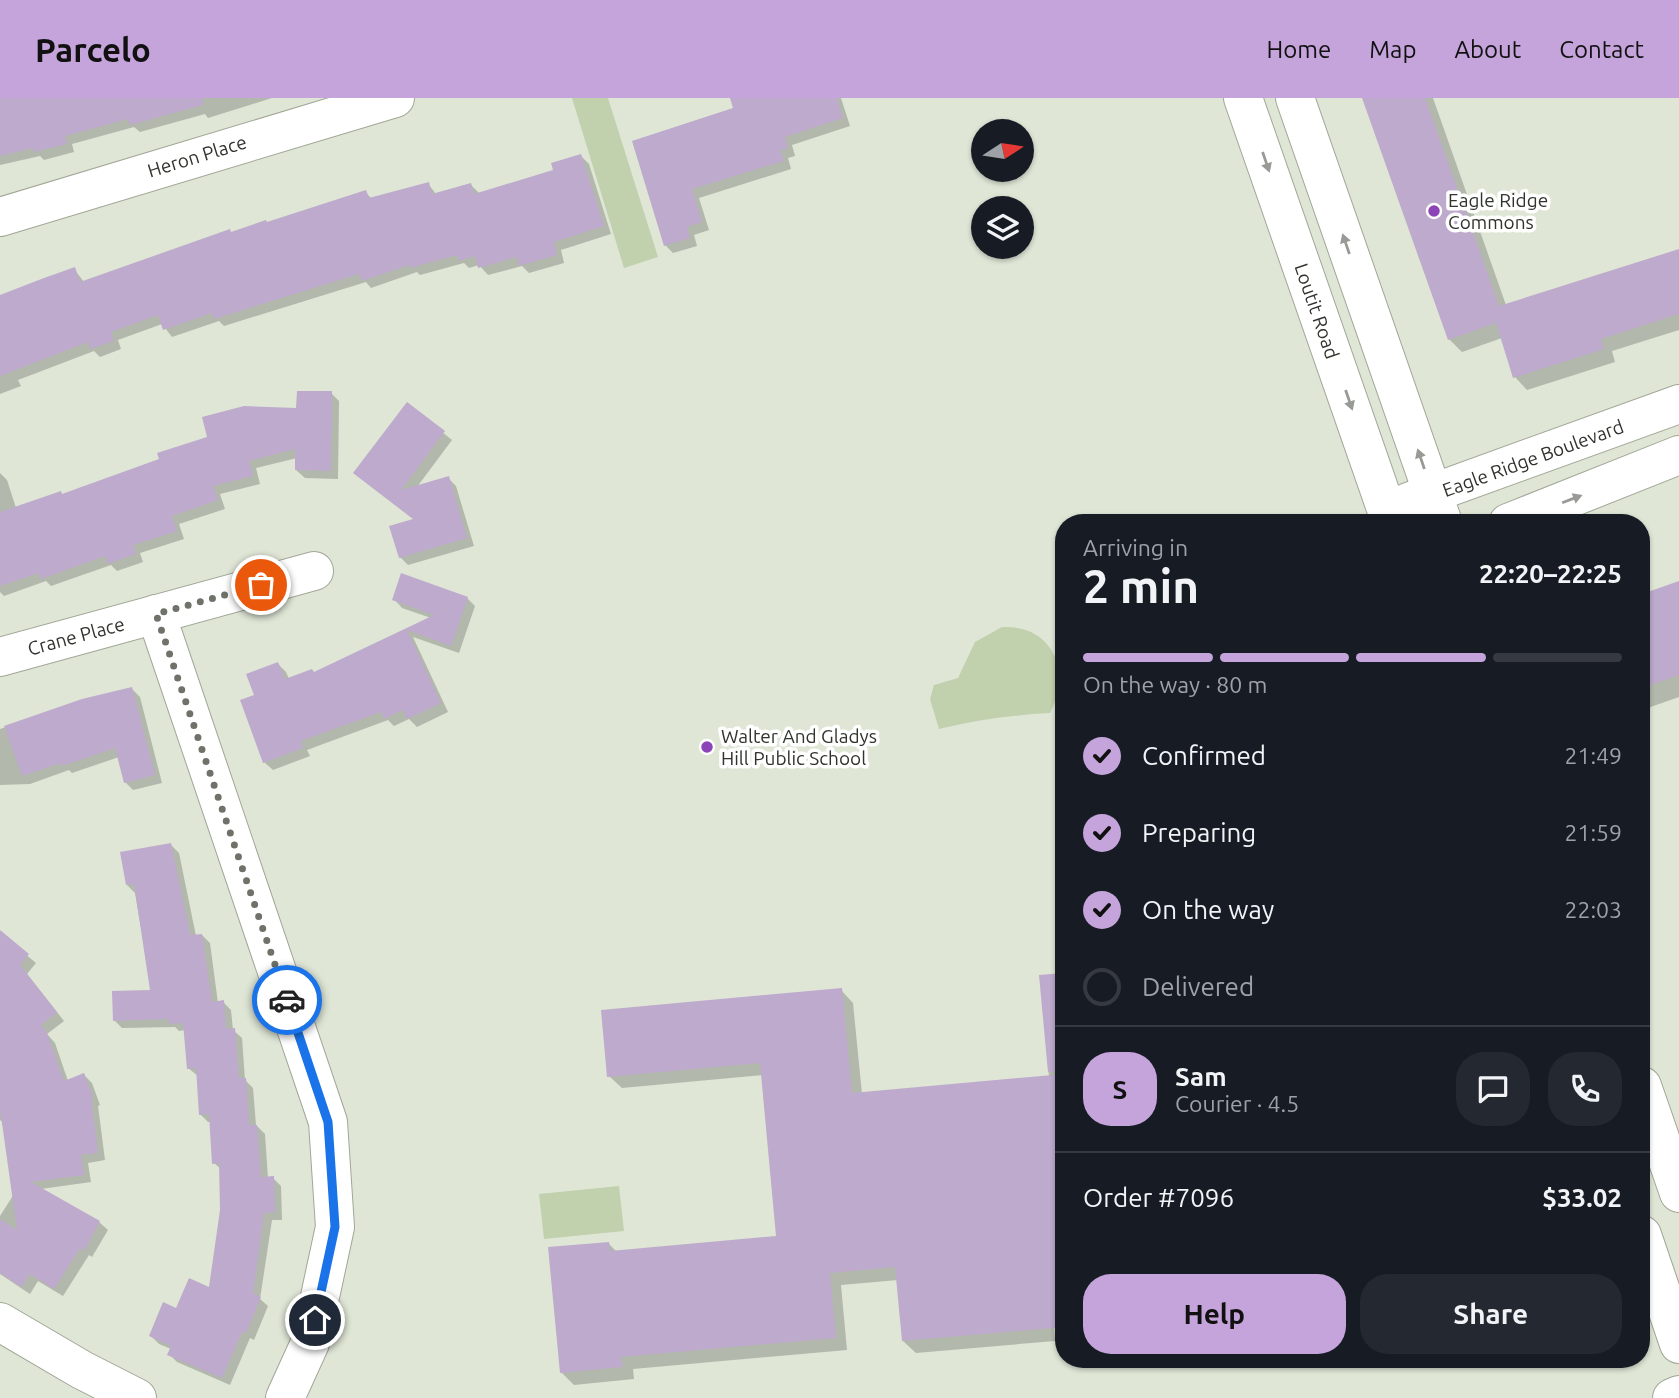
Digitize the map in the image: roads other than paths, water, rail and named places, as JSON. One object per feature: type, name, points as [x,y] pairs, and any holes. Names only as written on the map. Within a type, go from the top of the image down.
[{"type":"street","name":"Heron Place","points":[[0,217],[395,98]]},
{"type":"street","name":"Loutit Road","points":[[1243,98],[1388,514]]},
{"type":"street","points":[[1295,98],[1438,509]]},
{"type":"street","name":"Eagle Ridge Boulevard","points":[[1403,514],[1438,509],[1679,404]]},
{"type":"street","points":[[1531,514],[1679,456]]},
{"type":"street","name":"Crane Place","points":[[0,657],[314,571]]},
{"type":"street","points":[[156,614],[328,1122],[335,1227],[310,1343],[285,1398]]},
{"type":"street","points":[[1650,1109],[1679,1193]]},
{"type":"street","points":[[1650,1259],[1679,1344]]},
{"type":"street","points":[[0,1322],[82,1370],[137,1398]]},
{"type":"street","points":[[1672,1398],[1679,1395]]},
{"type":"place","name":"Eagle Ridge Commons","points":[[1434,211]]},
{"type":"place","name":"Walter And Gladys Hill Public School","points":[[707,747]]}]
